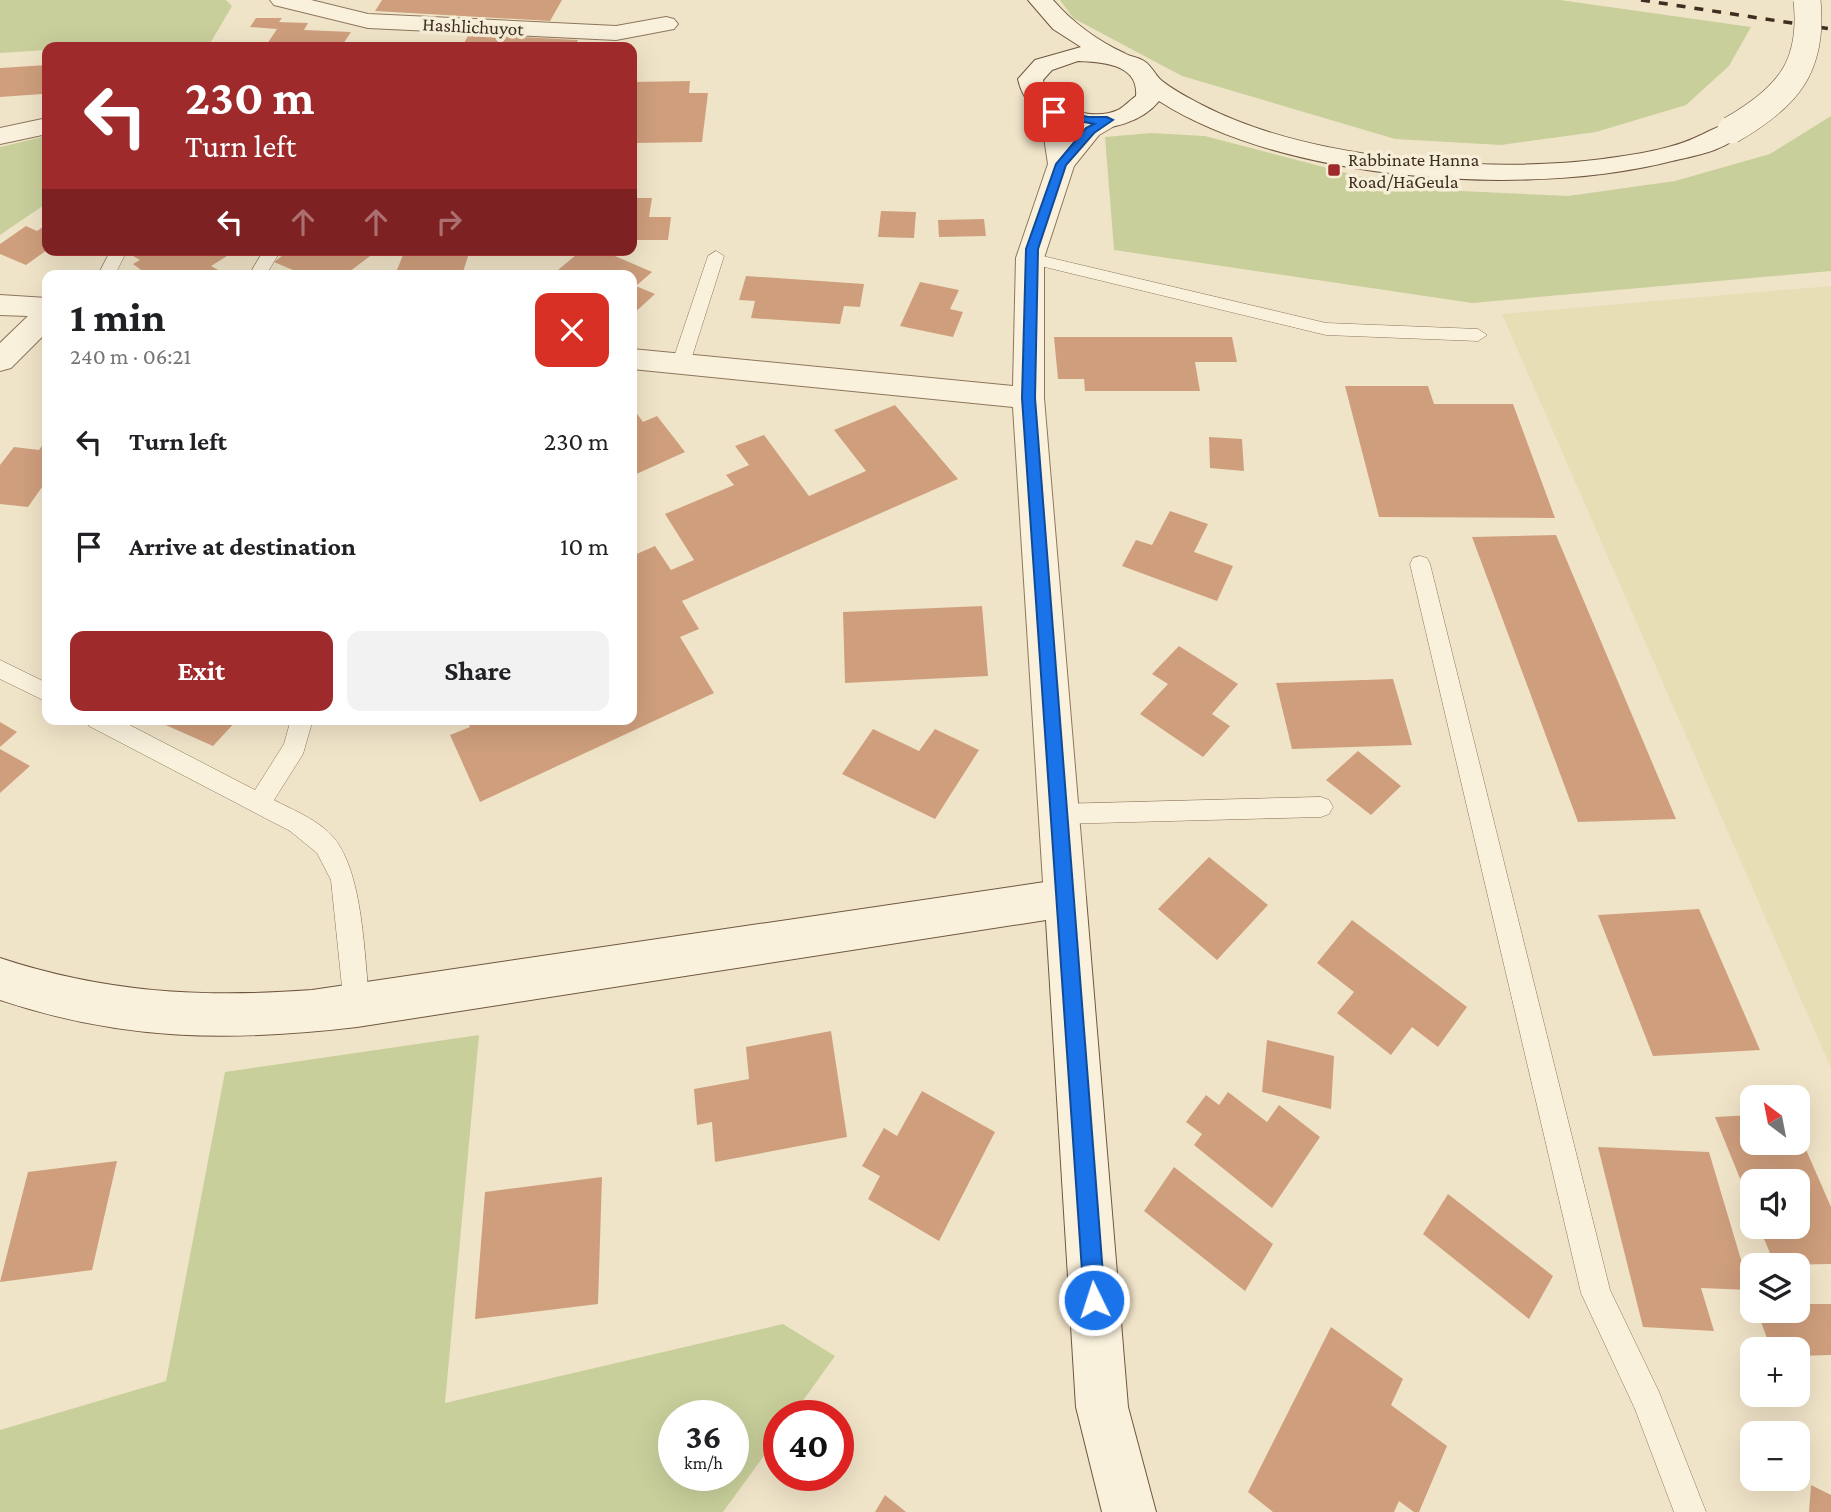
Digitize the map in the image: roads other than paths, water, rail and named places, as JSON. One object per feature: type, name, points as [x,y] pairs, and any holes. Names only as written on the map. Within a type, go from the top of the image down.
[{"type":"street","name":"Hashlichuyot","points":[[282,0],[368,20],[616,33],[666,24]]},
{"type":"street","points":[[1041,105],[1070,118],[1183,117],[1229,126],[1329,153],[1396,164],[1521,175],[1642,160],[1693,148],[1763,114],[1788,88],[1802,63],[1809,42],[1807,0]]},
{"type":"street","points":[[1044,5],[1076,36],[1131,64],[1144,73],[1150,84],[1198,113],[1229,126]]},
{"type":"street","points":[[1044,5],[1052,25],[1052,41],[1043,64],[1029,83],[1032,94],[1041,105],[1057,137],[1061,164]]},
{"type":"street","points":[[1043,64],[1076,54],[1114,57]]},
{"type":"street","points":[[1129,1512],[1102,1407],[1028,398],[1030,258],[1061,164],[1090,130],[1135,112],[1149,99],[1150,84]]},
{"type":"street","points":[[0,136],[42,127]]},
{"type":"street","points":[[0,305],[42,308]]},
{"type":"street","points":[[0,361],[42,320]]},
{"type":"street","points":[[637,359],[1028,398]]},
{"type":"street","points":[[0,979],[60,998],[163,1013],[219,1016],[276,1014],[357,1006],[1065,898]]},
{"type":"lane","points":[[681,363],[716,256]]},
{"type":"lane","points":[[1030,258],[1326,329],[1478,334]]},
{"type":"lane","points":[[1420,564],[1596,1293],[1648,1403],[1690,1512]]},
{"type":"lane","points":[[0,669],[42,690]]},
{"type":"lane","points":[[108,725],[298,824],[325,845],[343,879],[357,1006]]},
{"type":"lane","points":[[258,803],[295,747],[300,725]]},
{"type":"lane","points":[[1059,814],[1321,807]]},
{"type":"railway","points":[[1641,0],[1831,29]]},
{"type":"place","name":"Rabbinate Hanna Road/HaGeula","points":[[1334,170]]}]
